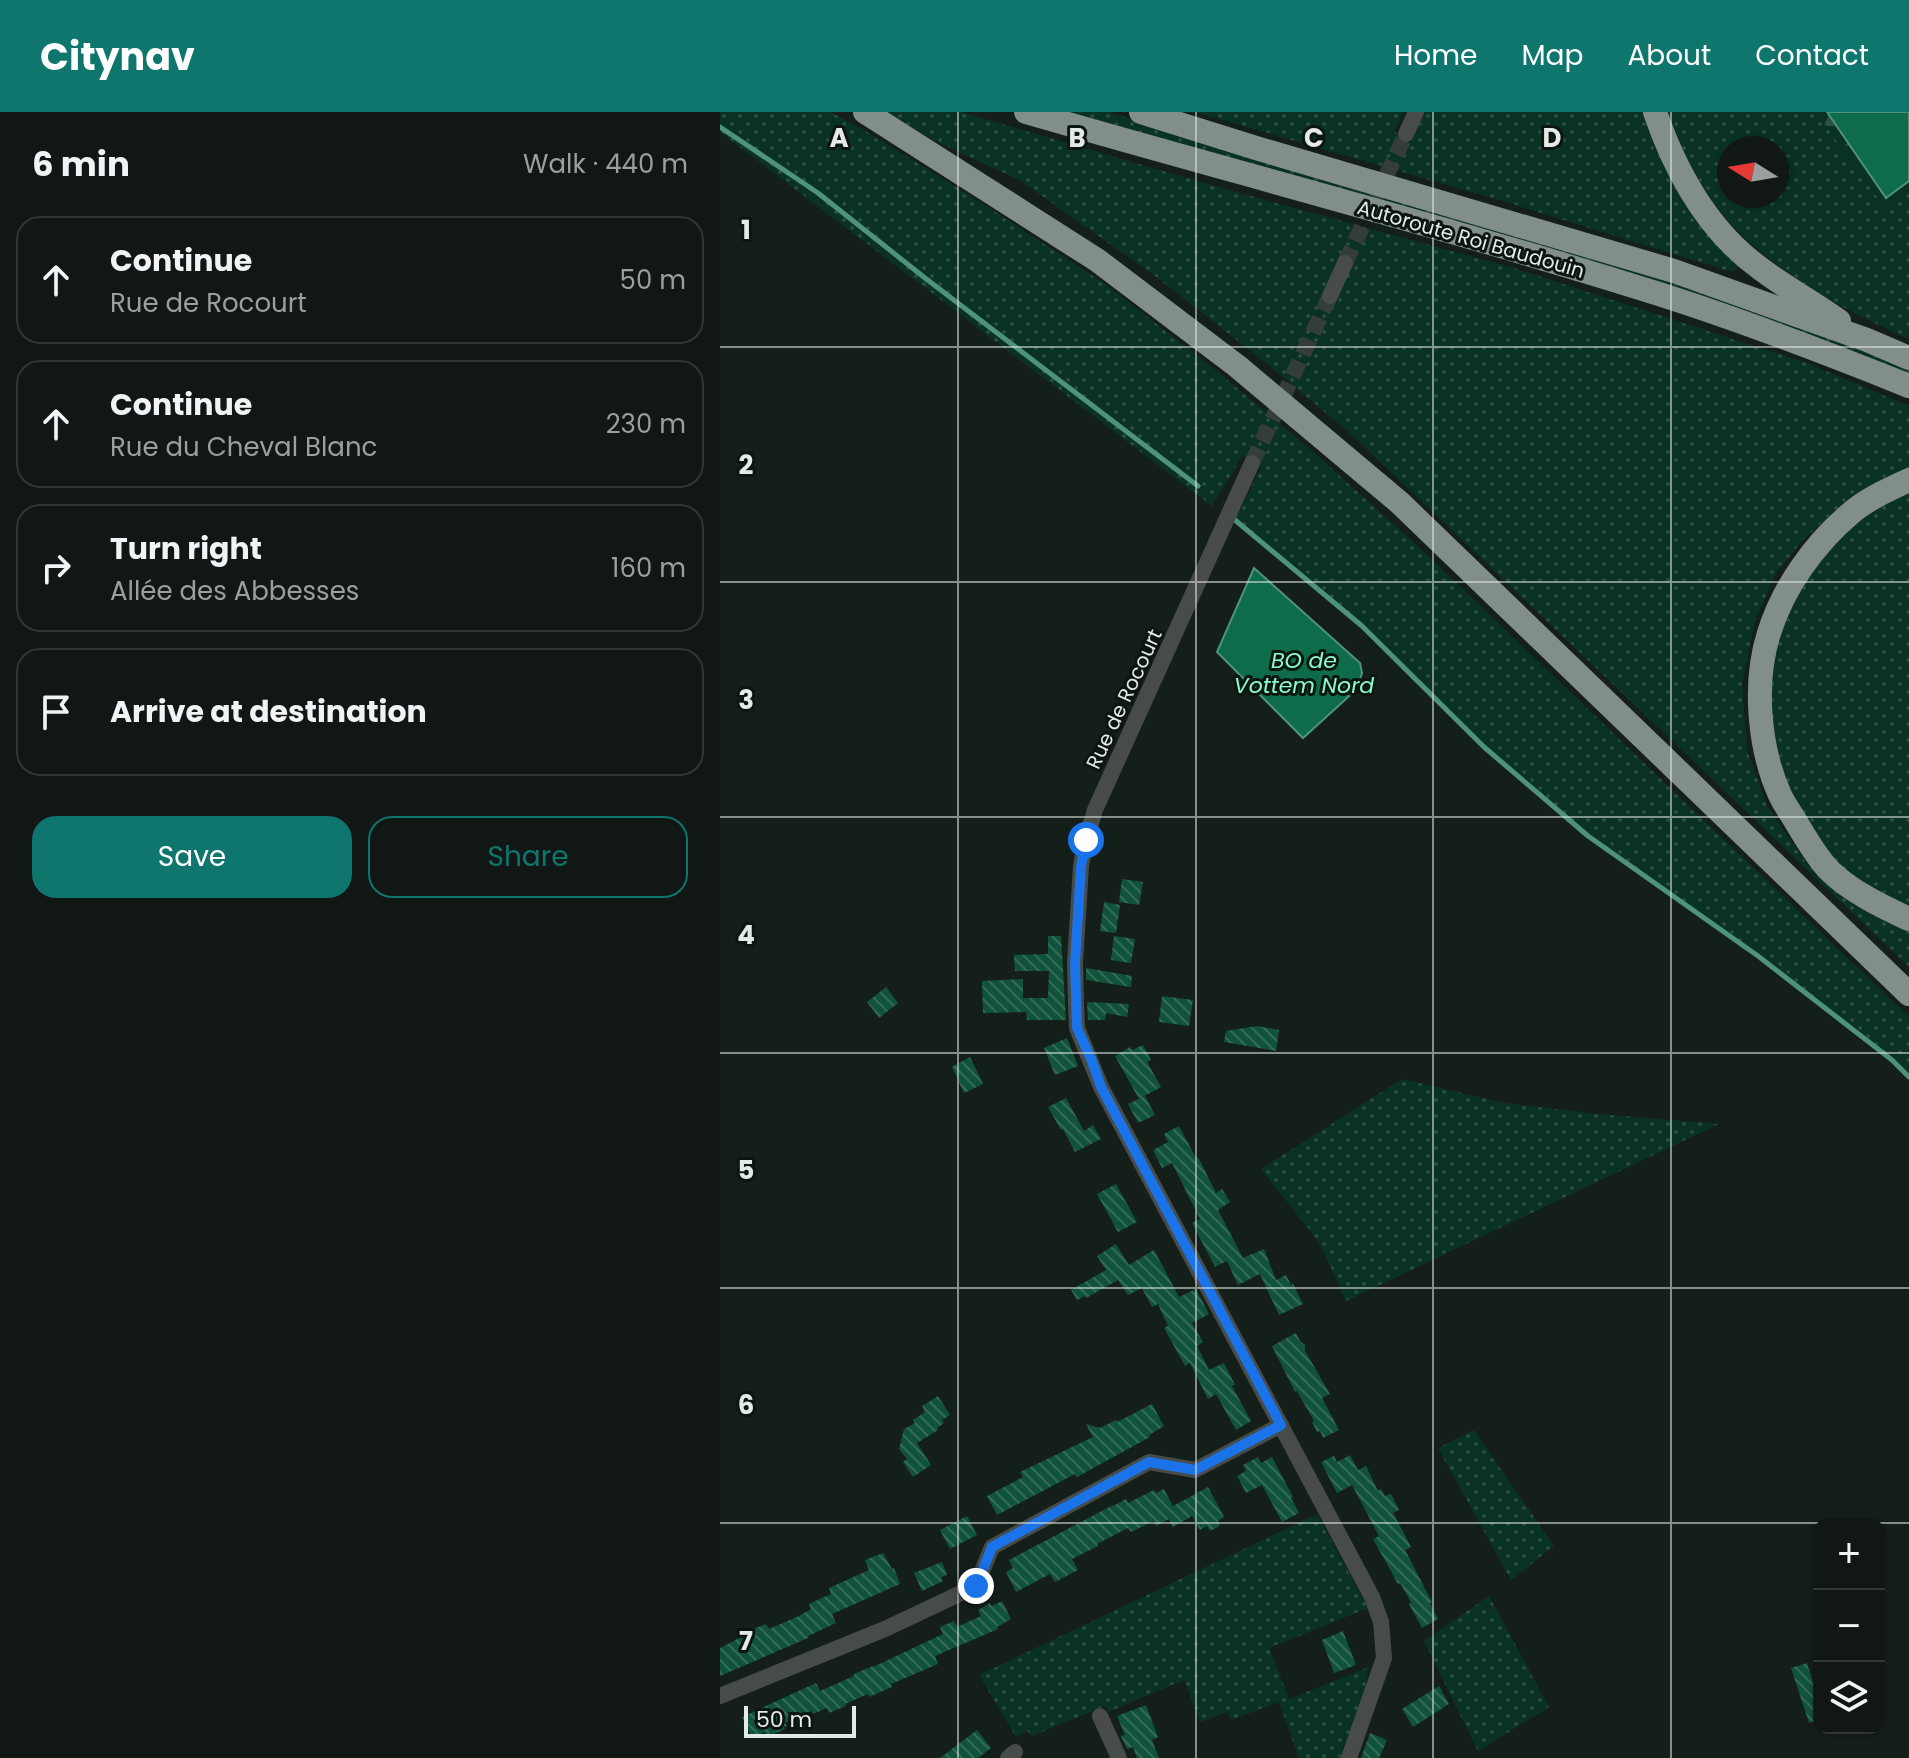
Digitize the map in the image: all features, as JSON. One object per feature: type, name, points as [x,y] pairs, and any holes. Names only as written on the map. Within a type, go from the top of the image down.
[{"type":"highway","points":[[865,112],[1097,260],[1237,366],[1354,464],[1400,503],[1909,994]]},
{"type":"highway","name":"Autoroute Roi Baudouin","points":[[1026,112],[1661,295],[1909,386]]},
{"type":"highway","points":[[1141,112],[1674,271],[1909,358]]},
{"type":"highway","points":[[1655,112],[1668,151],[1717,230],[1760,268],[1867,340]]},
{"type":"highway","points":[[1909,480],[1852,512],[1801,568],[1768,635],[1761,675],[1760,718],[1780,795],[1830,872],[1873,902],[1909,919]]},
{"type":"street","points":[[1406,134],[1416,112]]},
{"type":"street","points":[[1330,296],[1345,263]]},
{"type":"street","name":"Rue de Rocourt","points":[[1252,463],[1095,810],[1081,866],[1075,963],[1077,1028],[1101,1087],[1372,1597],[1381,1622],[1384,1658],[1349,1758]]},
{"type":"street","points":[[720,1696],[885,1629],[976,1586],[992,1547],[1149,1462],[1195,1470],[1281,1425]]},
{"type":"street","points":[[1100,1716],[1119,1758]]},
{"type":"green space","points":[[720,112],[830,112],[974,198],[1101,281],[1207,363],[1310,449],[1421,549],[1909,1017],[1909,1077],[1892,1060],[1758,956],[1588,836],[1484,747],[1362,626],[1235,520],[1261,468],[1243,455],[1212,506],[720,132]]},
{"type":"green space","points":[[886,112],[961,112],[1517,269],[1807,363],[1909,406],[1909,468],[1851,496],[1803,540],[1776,573],[1755,620],[1742,684],[1747,750],[1767,806],[1806,863],[1842,896],[1876,917],[1909,929],[1909,967],[1351,434],[1159,279],[1021,181],[937,142]]},
{"type":"green space","points":[[1058,112],[1108,112],[1671,279],[1909,368],[1909,378]]},
{"type":"green space","points":[[1195,112],[1403,112],[1394,132],[1413,138],[1425,112],[1650,112],[1737,260],[1738,268],[1732,272],[1499,200]]},
{"type":"green space","points":[[1668,112],[1816,112],[1884,206],[1909,189],[1909,339],[1830,300],[1794,278],[1761,252],[1719,208],[1789,208],[1789,136],[1717,136],[1717,206],[1684,154]]},
{"type":"green space","points":[[1816,112],[1909,112],[1909,189],[1884,206]]},
{"type":"green space","points":[[1909,490],[1909,907],[1852,877],[1828,854],[1788,800],[1764,710],[1785,607],[1843,530]]},
{"type":"green space","points":[[1402,1079],[1504,1103],[1719,1124],[1346,1301],[1319,1242],[1261,1169]]},
{"type":"green space","points":[[1474,1430],[1554,1546],[1511,1580],[1438,1448]]},
{"type":"green space","points":[[1317,1514],[1368,1608],[1269,1648],[1289,1699],[1369,1667],[1364,1695],[1340,1758],[1299,1758],[1279,1702],[1231,1720],[1227,1712],[1200,1722],[1184,1680],[1108,1712],[1105,1706],[1032,1736],[1027,1731],[1016,1737],[979,1675]]},
{"type":"green space","points":[[1489,1596],[1549,1707],[1478,1751],[1424,1641]]},
{"type":"water","points":[[1827,112],[1909,112],[1909,181],[1886,198]]},
{"type":"water","name":"BO de Vottem Nord","points":[[1254,568],[1360,663],[1362,673],[1357,689],[1303,738],[1217,652]]},
{"type":"building","points":[[1122,879],[1143,882],[1139,905],[1119,902]]},
{"type":"building","points":[[1104,902],[1120,905],[1116,933],[1100,931]]},
{"type":"building","points":[[1048,936],[1061,936],[1066,1020],[1027,1020],[1026,1012],[983,1013],[982,981],[1023,979],[1023,998],[1048,998],[1049,971],[1015,971],[1014,955],[1048,954]]},
{"type":"building","points":[[1114,936],[1135,939],[1131,963],[1111,960]]},
{"type":"building","points":[[1086,968],[1132,976],[1131,987],[1086,980]]},
{"type":"building","points":[[886,987],[898,1003],[879,1018],[867,1002]]},
{"type":"building","points":[[1162,996],[1193,1000],[1189,1026],[1159,1022]]},
{"type":"building","points":[[1087,1002],[1129,1004],[1127,1017],[1106,1013],[1105,1020],[1088,1020]]},
{"type":"building","points":[[1257,1026],[1279,1030],[1276,1051],[1224,1042],[1226,1031]]},
{"type":"building","points":[[1067,1038],[1078,1066],[1055,1075],[1044,1048]]},
{"type":"building","points":[[1143,1045],[1151,1060],[1147,1062],[1161,1087],[1139,1099],[1115,1056],[1130,1047],[1132,1050]]},
{"type":"building","points":[[970,1057],[983,1084],[964,1093],[952,1067]]},
{"type":"building","points":[[1145,1096],[1155,1115],[1138,1123],[1128,1104]]},
{"type":"building","points":[[1066,1098],[1084,1131],[1093,1125],[1101,1139],[1075,1152],[1048,1107]]},
{"type":"building","points":[[1179,1126],[1216,1193],[1222,1189],[1230,1202],[1218,1210],[1243,1258],[1264,1249],[1276,1280],[1286,1275],[1303,1304],[1279,1315],[1260,1274],[1238,1285],[1227,1261],[1215,1267],[1192,1223],[1200,1219],[1172,1163],[1162,1168],[1153,1150],[1168,1142],[1164,1134]]},
{"type":"building","points":[[1116,1184],[1137,1222],[1118,1232],[1097,1194]]},
{"type":"building","points":[[1116,1244],[1129,1265],[1154,1250],[1179,1297],[1196,1289],[1209,1314],[1192,1323],[1203,1342],[1197,1346],[1209,1370],[1224,1363],[1235,1385],[1232,1386],[1251,1421],[1236,1430],[1216,1394],[1208,1399],[1190,1363],[1185,1366],[1164,1328],[1168,1326],[1158,1304],[1152,1307],[1142,1288],[1128,1295],[1118,1280],[1077,1300],[1071,1290],[1106,1270],[1097,1256]]},
{"type":"building","points":[[1296,1333],[1330,1394],[1322,1398],[1339,1430],[1323,1438],[1272,1346]]},
{"type":"building","points":[[938,1396],[950,1415],[942,1420],[944,1423],[938,1430],[917,1443],[931,1465],[913,1477],[903,1462],[907,1459],[899,1449],[904,1429],[925,1412],[922,1406]]},
{"type":"building","points":[[1152,1404],[1164,1426],[1150,1437],[1077,1477],[1075,1474],[997,1515],[987,1496],[1023,1477],[1020,1472],[1093,1437],[1086,1424],[1100,1428]]},
{"type":"building","points":[[1350,1455],[1358,1470],[1366,1466],[1378,1491],[1381,1489],[1385,1496],[1391,1494],[1399,1510],[1393,1513],[1411,1547],[1405,1550],[1438,1619],[1422,1628],[1409,1604],[1411,1602],[1373,1539],[1379,1536],[1352,1485],[1337,1493],[1321,1462],[1334,1456],[1337,1462]]},
{"type":"building","points":[[1258,1457],[1261,1463],[1272,1457],[1299,1513],[1282,1522],[1262,1485],[1246,1493],[1237,1476],[1246,1471],[1243,1465]]},
{"type":"building","points":[[1208,1487],[1224,1517],[1218,1521],[1220,1526],[1210,1531],[1207,1526],[1200,1530],[1192,1516],[1173,1527],[1169,1519],[1156,1526],[1153,1521],[1131,1532],[1128,1528],[1072,1559],[1078,1570],[1055,1582],[1050,1574],[1016,1592],[1006,1572],[1013,1568],[1009,1560],[1126,1499],[1128,1503],[1154,1490],[1156,1493],[1164,1489],[1173,1506]]},
{"type":"building","points":[[967,1516],[977,1535],[950,1549],[940,1530]]},
{"type":"building","points":[[883,1553],[894,1568],[900,1584],[832,1614],[836,1623],[808,1638],[720,1676],[720,1648],[746,1632],[766,1624],[769,1629],[799,1616],[811,1609],[809,1604],[831,1594],[829,1588],[869,1570],[865,1560]]},
{"type":"building","points":[[942,1562],[947,1575],[941,1577],[943,1581],[922,1591],[914,1573]]},
{"type":"building","points":[[1002,1601],[1011,1619],[998,1629],[935,1656],[938,1664],[829,1713],[827,1708],[813,1714],[811,1711],[785,1723],[785,1729],[772,1735],[765,1732],[752,1738],[742,1717],[816,1683],[820,1691],[854,1676],[943,1634],[940,1627],[954,1621],[957,1627],[981,1616],[978,1610],[990,1603],[992,1606]]},
{"type":"building","points":[[1343,1631],[1356,1665],[1334,1673],[1322,1640]]},
{"type":"building","points":[[1807,1663],[1813,1682],[1813,1722],[1809,1723],[1791,1668]]},
{"type":"building","points":[[1439,1686],[1449,1704],[1413,1727],[1402,1709]]},
{"type":"building","points":[[1146,1705],[1158,1737],[1152,1740],[1159,1758],[1137,1758],[1133,1747],[1127,1749],[1121,1736],[1125,1735],[1117,1716]]},
{"type":"building","points":[[977,1730],[991,1748],[978,1758],[940,1758]]},
{"type":"building","points":[[1370,1733],[1387,1740],[1379,1758],[1361,1758]]},
{"type":"waterway","points":[[720,127],[818,193],[1198,486]]},
{"type":"waterway","points":[[1235,520],[1362,626],[1484,747],[1588,836],[1758,956],[1892,1060],[1909,1077]]},
{"type":"tunnel","points":[[1345,263],[1406,134]]},
{"type":"tunnel","points":[[1252,463],[1330,296]]},
{"type":"route","points":[[976,1586],[992,1547],[1149,1462],[1195,1470],[1281,1425],[1101,1087],[1077,1028],[1075,963],[1081,866],[1086,840]]}]
